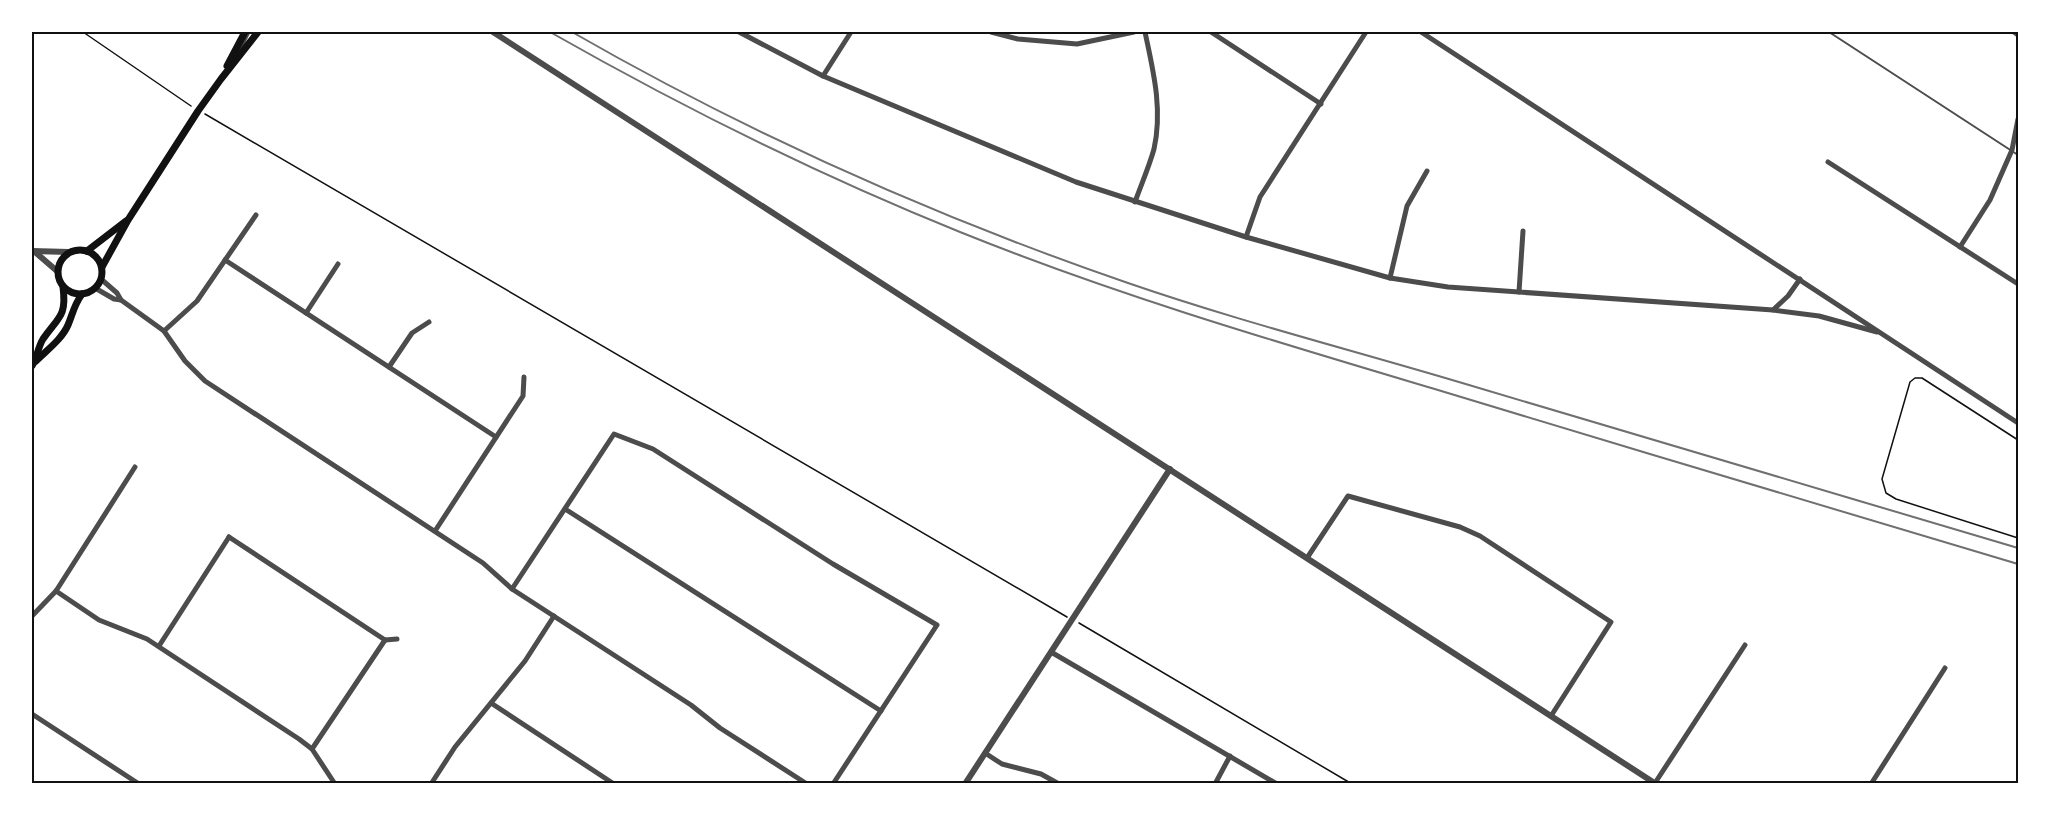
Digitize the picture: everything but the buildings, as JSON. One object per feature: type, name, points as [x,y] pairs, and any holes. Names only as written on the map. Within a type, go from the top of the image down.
[{"type":"main road","points":[[221,79],[246,32]]},
{"type":"main road","points":[[33,364],[68,326],[74,305],[82,294],[95,288],[101,279],[102,267],[128,220],[221,79],[258,32]]},
{"type":"main road","points":[[87,250],[128,220]]},
{"type":"main road","points":[[82,294],[69,292],[63,287],[57,271],[59,262],[69,252],[81,249],[87,250],[99,260],[102,267]]},
{"type":"main road","points":[[33,364],[42,341],[58,321],[65,305],[63,287]]},
{"type":"street","points":[[494,32],[1655,783],[1745,645]]},
{"type":"street","points":[[739,32],[823,76],[1076,182],[1246,237],[1390,278],[1448,287],[1773,310],[1819,316],[1882,334]]},
{"type":"street","points":[[823,76],[851,32]]},
{"type":"street","points":[[991,32],[1018,39],[1077,44],[1134,32]]},
{"type":"street","points":[[1135,202],[1154,148],[1158,112],[1156,86],[1145,32]]},
{"type":"street","points":[[1211,32],[1321,104]]},
{"type":"street","points":[[1246,237],[1260,197],[1366,32]]},
{"type":"street","points":[[1420,32],[2019,423]]},
{"type":"street","points":[[2014,32],[2019,35]]},
{"type":"street","points":[[1960,247],[1990,200],[2012,150],[2019,119]]},
{"type":"street","points":[[1828,162],[2019,285]]},
{"type":"street","points":[[1390,278],[1407,206],[1427,171]]},
{"type":"street","points":[[164,331],[197,301],[256,215]]},
{"type":"street","points":[[1519,292],[1523,231]]},
{"type":"street","points":[[33,252],[43,250],[57,253],[69,252]]},
{"type":"street","points":[[33,252],[57,271]]},
{"type":"street","points":[[225,261],[496,437]]},
{"type":"street","points":[[306,313],[339,264]]},
{"type":"street","points":[[101,279],[117,293],[121,300],[164,331],[185,361],[205,381],[483,562],[512,589],[691,705],[720,728],[807,783]]},
{"type":"street","points":[[1773,310],[1788,296],[1800,279]]},
{"type":"street","points":[[95,288],[114,299],[121,300]]},
{"type":"street","points":[[389,367],[412,333],[429,322]]},
{"type":"street","points":[[435,531],[523,396],[524,377]]},
{"type":"street","points":[[512,589],[614,434],[653,449],[833,564],[937,625],[833,783]]},
{"type":"street","points":[[32,616],[56,591],[135,467]]},
{"type":"street","points":[[965,783],[1170,469]]},
{"type":"street","points":[[1307,558],[1348,496],[1460,527],[1480,536],[1611,622],[1551,716]]},
{"type":"street","points":[[565,509],[881,711]]},
{"type":"street","points":[[159,646],[229,537],[228,528]]},
{"type":"street","points":[[229,537],[385,640],[397,639]]},
{"type":"street","points":[[56,591],[99,620],[159,646],[299,739],[312,749],[335,783]]},
{"type":"street","points":[[431,783],[455,747],[525,661],[554,616]]},
{"type":"street","points":[[312,749],[385,640]]},
{"type":"street","points":[[1051,652],[1277,783]]},
{"type":"street","points":[[1871,783],[1945,668]]},
{"type":"street","points":[[491,703],[614,783]]},
{"type":"street","points":[[32,714],[139,783]]},
{"type":"street","points":[[985,753],[1002,764],[1041,774],[1059,783]]},
{"type":"street","points":[[1215,783],[1230,756]]},
{"type":"lane","points":[[1829,32],[2019,155]]},
{"type":"path","points":[[83,32],[187,103]]},
{"type":"path","points":[[208,116],[1064,615]]},
{"type":"path","points":[[2019,440],[1922,378],[1915,378],[1910,382],[1882,479],[1886,493],[1896,499],[2019,538]]},
{"type":"path","points":[[1083,626],[1352,783]]},
{"type":"railway","points":[[550,32],[751,139],[907,210],[1078,277],[1257,336],[2018,564]]},
{"type":"railway","points":[[572,32],[706,105],[844,171],[985,230],[1128,283],[1213,311],[2018,548]]}]
